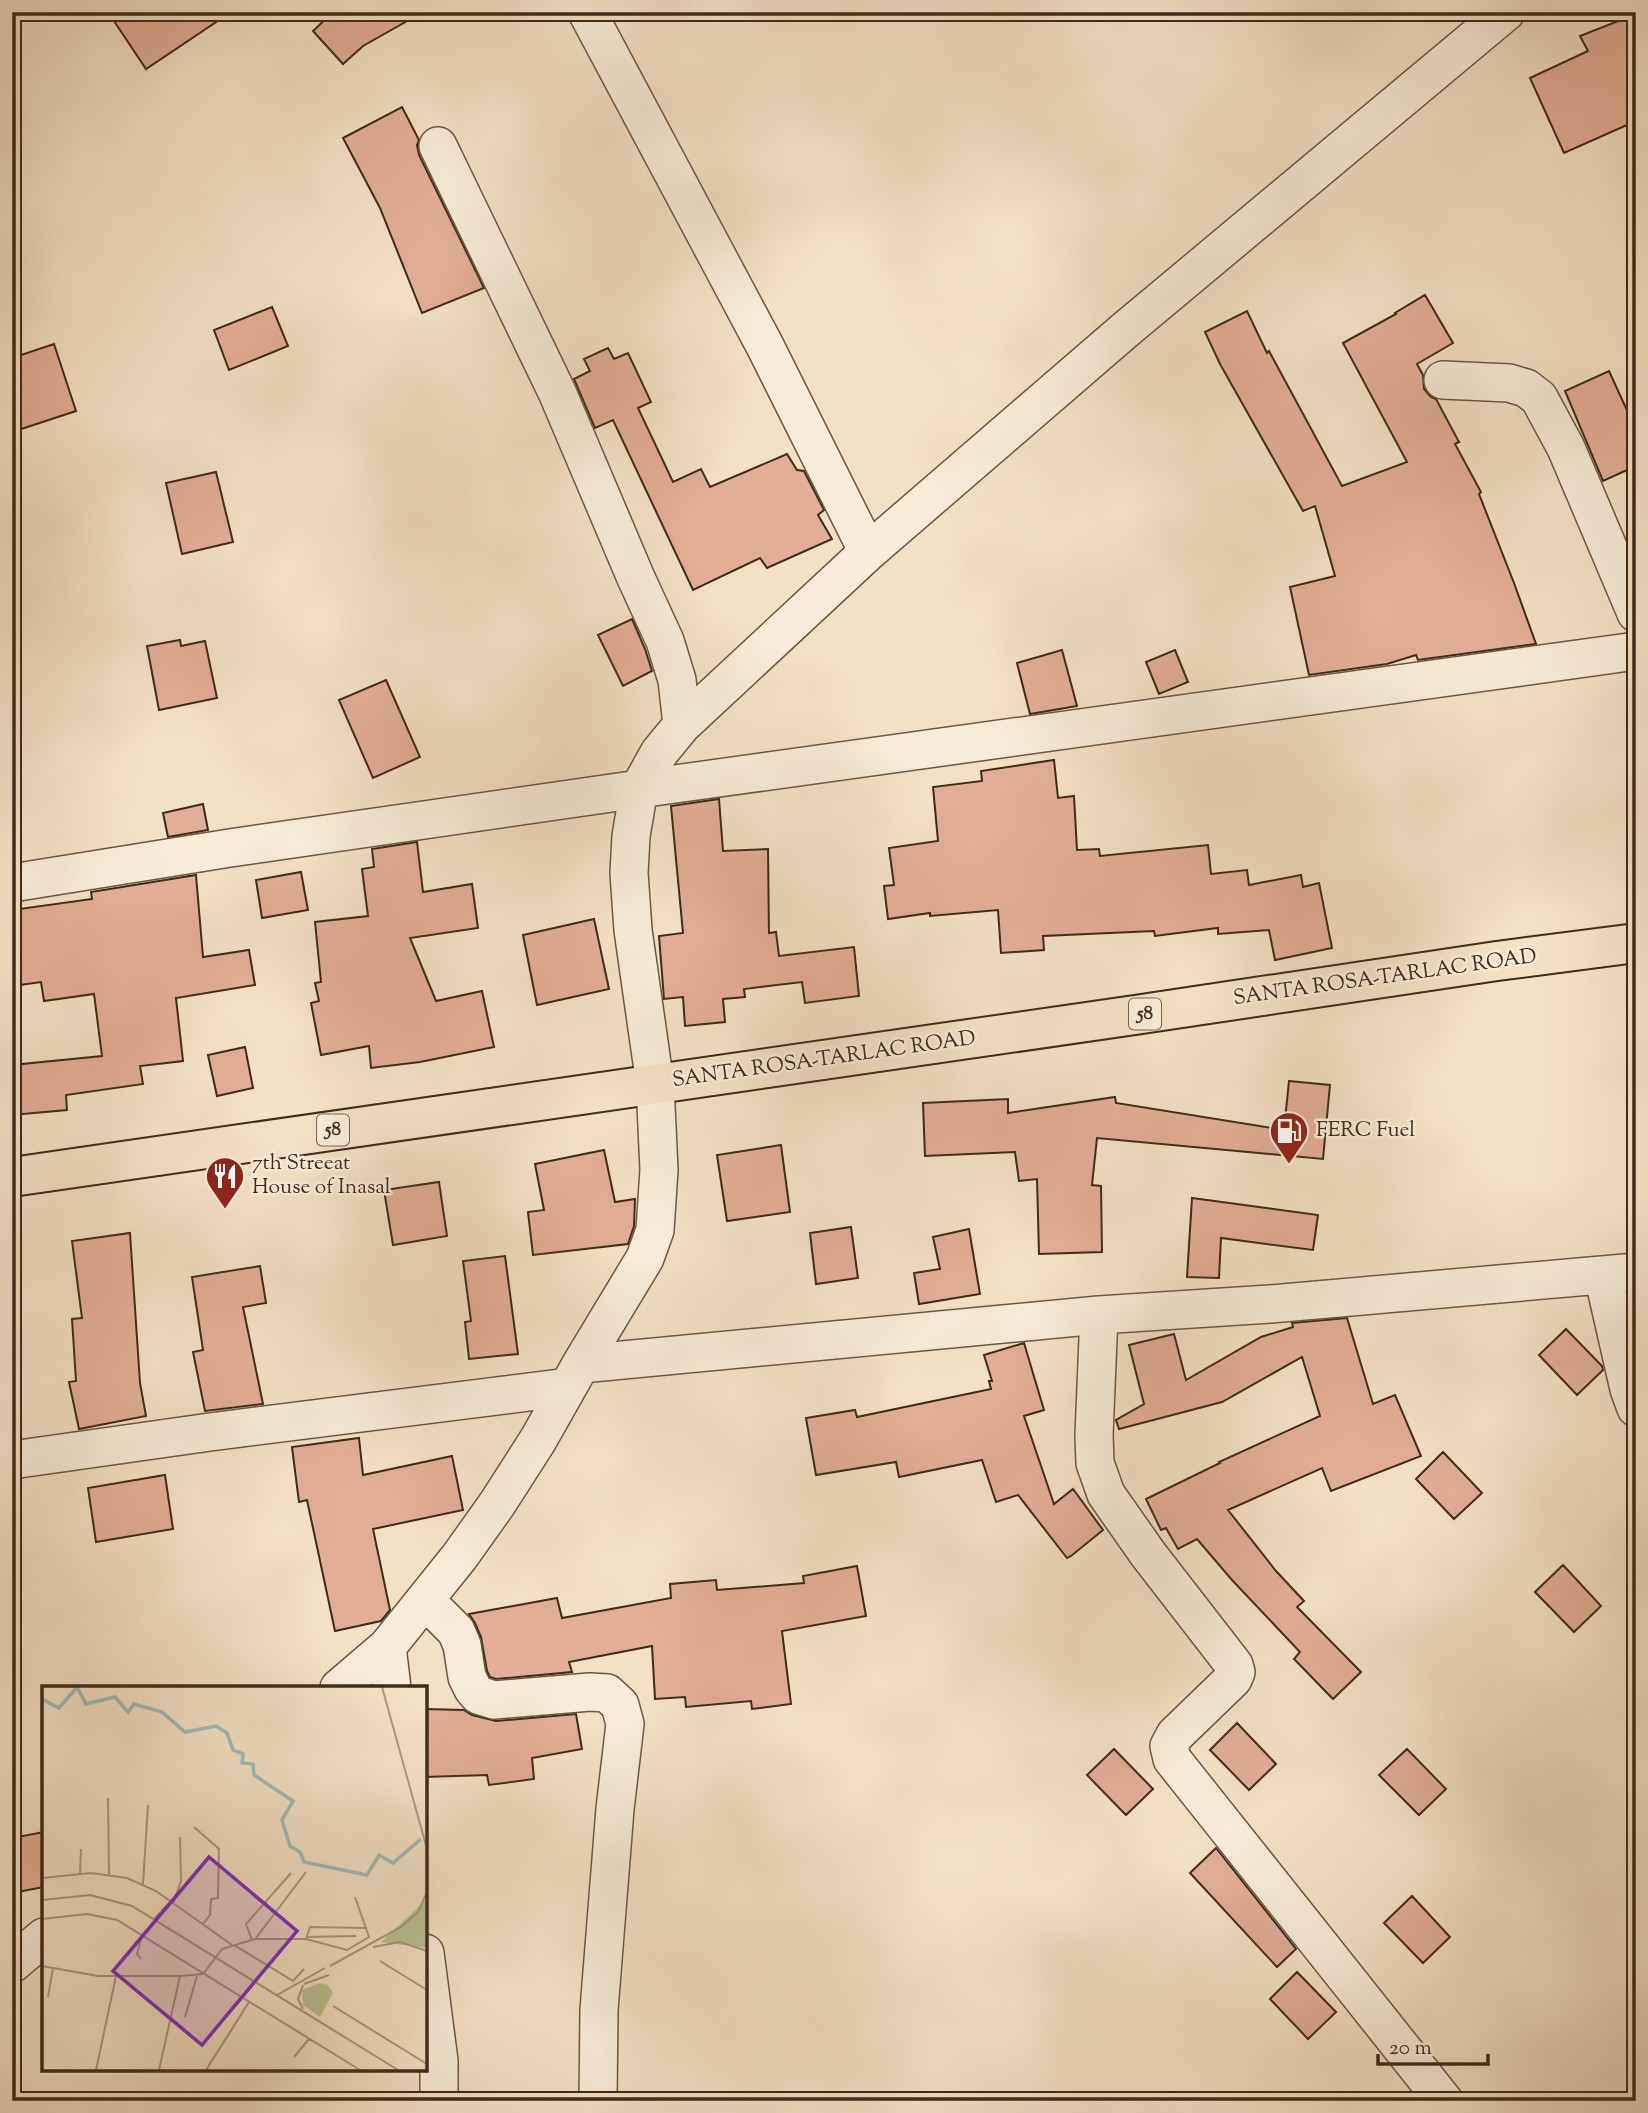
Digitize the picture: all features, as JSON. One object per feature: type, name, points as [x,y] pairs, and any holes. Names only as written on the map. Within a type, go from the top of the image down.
[{"type":"highway","name":"SANTA ROSA-TARLAC ROAD","points":[[12,1177],[1096,1021],[1472,964],[1636,943]]},
{"type":"street","points":[[587,12],[765,346],[868,552]]},
{"type":"street","points":[[341,1686],[387,1647],[422,1605],[497,1504],[538,1440],[645,1258],[655,1230],[659,1170],[655,1084],[633,930],[629,873],[631,836],[639,789],[659,753],[682,724],[868,552],[1124,331],[1506,12]]},
{"type":"street","points":[[438,146],[557,392],[665,641],[677,680],[682,724]]},
{"type":"street","points":[[1443,380],[1509,383],[1526,388],[1539,398],[1566,448],[1636,613]]},
{"type":"street","points":[[12,883],[230,848],[639,789],[1636,651]]},
{"type":"street","points":[[12,1461],[575,1375],[1099,1315],[1283,1303],[1619,1273],[1629,1390],[1636,1408]]},
{"type":"street","points":[[1099,1315],[1094,1435],[1096,1462],[1105,1494],[1234,1665],[1236,1672],[1233,1679],[1175,1735],[1169,1746],[1172,1759],[1444,2101]]},
{"type":"street","points":[[422,1605],[438,1613],[456,1631],[462,1646],[467,1677],[478,1695],[494,1700],[598,1692],[607,1693],[620,1705],[625,1724],[615,1809],[599,2010],[598,2101]]},
{"type":"street","points":[[387,1647],[392,1686]]},
{"type":"street","points":[[12,1964],[42,1939]]},
{"type":"street","points":[[427,1968],[439,2061],[439,2101]]},
{"type":"building","points":[[108,12],[231,12],[146,69]]},
{"type":"building","points":[[333,12],[423,12],[363,46],[343,64],[313,31]]},
{"type":"building","points":[[1636,14],[1636,121],[1564,153],[1530,78],[1588,51],[1580,36]]},
{"type":"building","points":[[402,107],[419,140],[419,155],[484,288],[422,313],[380,208],[343,138]]},
{"type":"building","points":[[1425,295],[1453,343],[1417,364],[1423,375],[1424,389],[1436,399],[1459,442],[1455,444],[1481,492],[1479,494],[1536,644],[1418,660],[1416,655],[1387,664],[1309,675],[1290,587],[1335,576],[1315,506],[1303,511],[1220,364],[1205,332],[1247,311],[1267,353],[1269,351],[1342,486],[1407,462],[1343,343]]},
{"type":"building","points":[[272,307],[288,346],[229,370],[214,330]]},
{"type":"building","points":[[54,344],[76,411],[12,432],[12,358]]},
{"type":"building","points":[[608,348],[614,359],[628,353],[651,402],[638,408],[673,482],[701,469],[710,487],[787,454],[797,470],[804,471],[824,510],[818,515],[832,539],[767,568],[760,558],[693,590],[613,420],[595,428],[574,379],[590,371],[584,359]]},
{"type":"building","points":[[1609,371],[1636,430],[1636,466],[1603,481],[1565,391]]},
{"type":"building","points":[[216,472],[233,542],[182,554],[166,483]]},
{"type":"building","points":[[632,619],[652,671],[623,686],[598,635]]},
{"type":"building","points":[[180,640],[181,646],[205,641],[217,698],[159,710],[147,646]]},
{"type":"building","points":[[1062,650],[1077,706],[1030,714],[1017,663]]},
{"type":"building","points":[[1175,650],[1188,682],[1159,694],[1146,662]]},
{"type":"building","points":[[386,680],[420,757],[373,778],[339,700]]},
{"type":"building","points":[[1054,760],[1058,798],[1074,796],[1077,850],[1099,849],[1100,856],[1208,845],[1211,874],[1247,870],[1249,885],[1301,875],[1303,887],[1319,883],[1332,948],[1275,960],[1269,930],[1218,934],[1218,928],[1155,936],[1154,931],[1043,936],[1044,950],[1001,953],[998,910],[930,916],[930,913],[888,919],[884,886],[894,885],[889,848],[938,841],[933,787],[982,781],[981,771]]},
{"type":"building","points":[[719,799],[723,851],[768,849],[769,933],[776,932],[779,956],[854,947],[859,996],[805,1003],[802,982],[744,989],[745,997],[723,999],[725,1022],[685,1026],[683,997],[664,999],[659,936],[683,933],[671,806]]},
{"type":"building","points":[[203,804],[208,830],[168,837],[163,813]]},
{"type":"building","points":[[417,842],[423,892],[472,884],[478,928],[410,938],[436,1001],[482,991],[494,1047],[420,1062],[371,1068],[369,1046],[321,1055],[311,1003],[319,1001],[315,983],[321,982],[315,922],[368,916],[362,869],[374,867],[372,849]]},
{"type":"building","points":[[301,872],[308,910],[262,918],[256,880]]},
{"type":"building","points":[[196,875],[203,957],[249,950],[255,985],[176,998],[183,1061],[140,1066],[143,1084],[66,1095],[67,1110],[12,1115],[12,1065],[102,1056],[94,994],[44,1001],[41,982],[12,986],[12,910],[92,899],[91,892]]},
{"type":"building","points":[[594,919],[609,989],[537,1005],[523,935]]},
{"type":"building","points":[[245,1047],[253,1088],[217,1096],[208,1055]]},
{"type":"building","points":[[1289,1081],[1330,1085],[1323,1159],[1097,1138],[1092,1185],[1101,1186],[1102,1252],[1039,1254],[1037,1179],[1019,1181],[1015,1152],[925,1156],[923,1103],[1008,1099],[1008,1113],[1115,1097],[1116,1103],[1284,1130]]},
{"type":"building","points":[[781,1145],[790,1212],[727,1221],[717,1155]]},
{"type":"building","points":[[604,1150],[615,1202],[635,1199],[634,1226],[628,1244],[533,1255],[528,1212],[544,1210],[535,1164]]},
{"type":"building","points":[[439,1182],[447,1236],[393,1245],[384,1190]]},
{"type":"building","points":[[1192,1198],[1318,1215],[1313,1250],[1221,1238],[1219,1278],[1187,1277]]},
{"type":"building","points":[[851,1227],[858,1278],[816,1284],[810,1233]]},
{"type":"building","points":[[969,1229],[980,1294],[919,1304],[914,1273],[940,1269],[933,1237]]},
{"type":"building","points":[[130,1233],[140,1383],[146,1416],[79,1429],[69,1382],[76,1381],[72,1319],[82,1318],[72,1241]]},
{"type":"building","points":[[505,1256],[518,1354],[469,1359],[465,1322],[471,1321],[463,1261]]},
{"type":"building","points":[[260,1266],[266,1303],[243,1307],[263,1404],[205,1411],[193,1352],[203,1350],[192,1277]]},
{"type":"building","points":[[1347,1318],[1373,1404],[1395,1395],[1421,1456],[1331,1491],[1322,1468],[1228,1510],[1276,1571],[1304,1601],[1297,1607],[1361,1672],[1333,1699],[1294,1659],[1300,1652],[1197,1539],[1178,1549],[1166,1528],[1161,1530],[1146,1499],[1320,1416],[1302,1357],[1222,1402],[1119,1429],[1116,1420],[1144,1404],[1129,1345],[1174,1334],[1186,1380],[1261,1337],[1293,1327],[1292,1323]]},
{"type":"building","points":[[1566,1329],[1603,1370],[1577,1395],[1539,1355]]},
{"type":"building","points":[[1024,1343],[1044,1410],[1024,1416],[1054,1504],[1073,1489],[1103,1530],[1071,1556],[1067,1558],[1018,1495],[996,1502],[982,1460],[899,1477],[896,1462],[816,1475],[806,1418],[855,1410],[857,1417],[991,1389],[989,1381],[992,1381],[984,1355]]},
{"type":"building","points":[[359,1438],[363,1475],[452,1456],[463,1510],[373,1529],[390,1610],[381,1621],[335,1631],[307,1500],[299,1502],[292,1447]]},
{"type":"building","points":[[1443,1452],[1482,1493],[1454,1519],[1416,1479]]},
{"type":"building","points":[[165,1475],[173,1529],[96,1542],[88,1488]]},
{"type":"building","points":[[1563,1565],[1601,1606],[1574,1632],[1535,1592]]},
{"type":"building","points":[[857,1566],[866,1616],[782,1631],[791,1704],[752,1709],[751,1701],[686,1707],[685,1697],[655,1699],[652,1646],[569,1662],[572,1672],[496,1679],[490,1677],[481,1637],[469,1614],[557,1598],[562,1618],[671,1598],[670,1584],[716,1580],[717,1590],[804,1583],[803,1576]]},
{"type":"building","points":[[427,1709],[464,1710],[472,1715],[496,1721],[576,1714],[582,1749],[532,1758],[534,1779],[489,1785],[487,1775],[427,1777]]},
{"type":"building","points":[[1237,1723],[1276,1764],[1249,1790],[1210,1750]]},
{"type":"building","points":[[1114,1749],[1153,1789],[1126,1815],[1087,1775]]},
{"type":"building","points":[[1407,1749],[1446,1789],[1419,1815],[1379,1775]]},
{"type":"building","points":[[42,1832],[42,1887],[12,1893],[12,1838]]},
{"type":"building","points":[[1216,1848],[1296,1949],[1277,1967],[1190,1873]]},
{"type":"building","points":[[1412,1896],[1450,1937],[1423,1963],[1384,1923]]},
{"type":"building","points":[[1297,1972],[1336,2012],[1308,2039],[1270,1999]]},
{"type":"place","name":"FERC Fuel","points":[[1289,1165]]},
{"type":"place","name":"7th Streeat House of Inasal","points":[[225,1210]]}]
